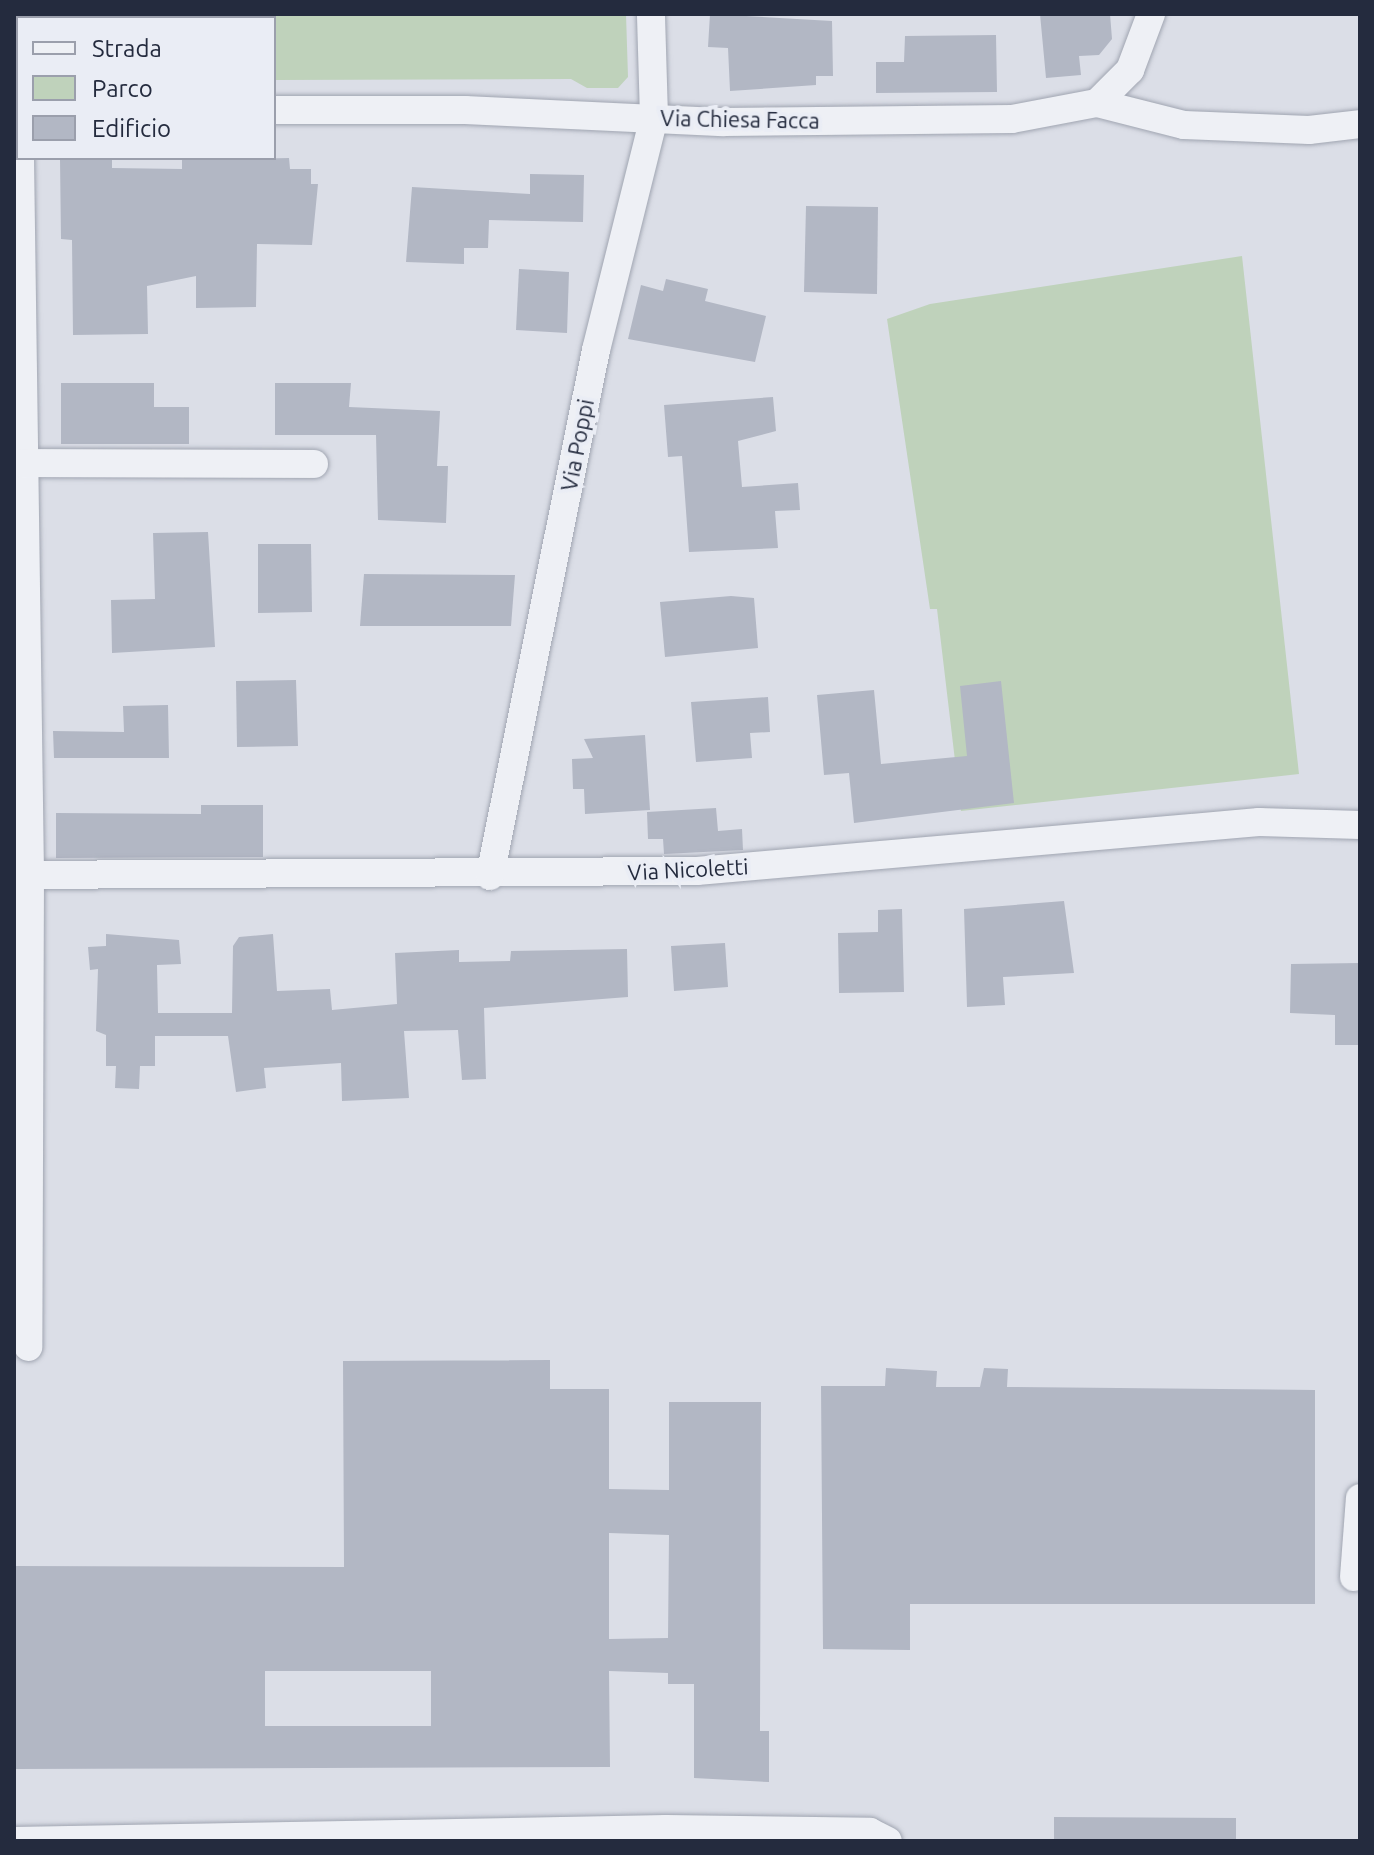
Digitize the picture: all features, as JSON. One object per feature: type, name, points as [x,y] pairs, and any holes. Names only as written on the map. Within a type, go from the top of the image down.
[{"type":"street","name":"Via Poppi","points":[[490,876],[596,350],[654,117],[651,14]]},
{"type":"street","points":[[1097,103],[1130,70],[1151,14]]},
{"type":"street","name":"Via Chiesa Facca","points":[[276,110],[911,123],[1012,119],[1097,103]]},
{"type":"street","points":[[1097,103],[1184,125],[1309,130],[1360,124]]},
{"type":"street","points":[[20,160],[22,875],[28,1347]]},
{"type":"street","points":[[22,463],[314,464]]},
{"type":"street","name":"Via Nicoletti","points":[[22,875],[490,876],[697,871],[1259,822],[1360,825]]},
{"type":"street","points":[[1354,1577],[1360,1498]]},
{"type":"street","points":[[14,1841],[870,1832],[888,1841]]},
{"type":"green space","points":[[246,14],[626,14],[628,77],[618,88],[587,88],[571,79],[276,80],[276,16]]},
{"type":"green space","points":[[1242,256],[1299,774],[961,811],[937,609],[930,609],[887,319],[930,304]]},
{"type":"building","points":[[710,14],[832,21],[833,76],[816,76],[816,85],[730,91],[728,48],[708,47]]},
{"type":"building","points":[[1040,14],[1110,14],[1112,39],[1099,55],[1079,56],[1081,75],[1046,78]]},
{"type":"building","points":[[996,35],[997,92],[876,93],[876,62],[904,62],[905,36]]},
{"type":"building","points":[[289,158],[290,169],[311,169],[311,184],[318,184],[312,245],[257,244],[256,307],[196,308],[196,276],[147,286],[148,334],[73,335],[72,240],[61,239],[60,160],[112,160],[112,168],[182,169],[182,160]]},
{"type":"building","points":[[530,174],[584,175],[583,222],[489,220],[488,248],[464,248],[464,264],[406,262],[412,187],[530,194]]},
{"type":"building","points":[[806,206],[878,207],[877,294],[804,292]]},
{"type":"building","points":[[519,269],[569,272],[567,333],[516,330]]},
{"type":"building","points":[[666,279],[708,289],[705,301],[766,316],[755,362],[628,339],[641,285],[663,291]]},
{"type":"building","points":[[61,383],[154,383],[154,407],[189,407],[189,444],[61,444]]},
{"type":"building","points":[[275,383],[351,383],[349,407],[440,411],[437,466],[448,466],[446,523],[378,520],[376,435],[275,435]]},
{"type":"building","points":[[773,397],[776,431],[738,441],[742,487],[798,483],[800,510],[775,511],[778,548],[689,552],[682,456],[668,457],[664,405]]},
{"type":"building","points":[[208,532],[215,647],[112,653],[111,600],[155,599],[153,533]]},
{"type":"building","points":[[258,544],[311,544],[312,612],[258,613]]},
{"type":"building","points":[[364,574],[515,575],[511,626],[360,626]]},
{"type":"building","points":[[731,596],[754,598],[758,648],[665,657],[660,602]]},
{"type":"building","points":[[296,680],[298,746],[237,747],[236,681]]},
{"type":"building","points":[[1001,681],[1014,803],[854,823],[849,773],[824,775],[817,695],[874,690],[881,764],[967,756],[960,686]]},
{"type":"building","points":[[768,697],[770,732],[750,733],[752,758],[696,762],[691,702]]},
{"type":"building","points":[[168,705],[169,758],[54,758],[53,731],[124,732],[123,706]]},
{"type":"building","points":[[645,735],[650,810],[585,814],[584,789],[573,789],[572,759],[593,758],[584,739]]},
{"type":"building","points":[[201,805],[263,805],[263,857],[56,858],[56,813],[201,814]]},
{"type":"building","points":[[716,808],[718,831],[742,829],[743,850],[664,854],[663,839],[648,839],[647,812]]},
{"type":"building","points":[[1064,901],[1074,973],[1003,977],[1005,1005],[967,1007],[964,909]]},
{"type":"building","points":[[902,909],[904,992],[839,993],[838,933],[878,932],[878,910]]},
{"type":"building","points":[[106,934],[179,940],[181,964],[157,965],[158,1013],[232,1013],[233,946],[239,937],[273,934],[277,991],[330,989],[332,1010],[397,1004],[395,953],[459,950],[459,962],[510,961],[511,951],[627,949],[628,997],[484,1008],[486,1079],[462,1080],[458,1030],[404,1031],[409,1098],[342,1101],[341,1063],[264,1068],[266,1088],[236,1092],[228,1036],[155,1036],[155,1066],[140,1066],[139,1089],[115,1088],[116,1066],[106,1066],[106,1035],[96,1031],[98,969],[90,970],[88,947],[106,946]]},
{"type":"building","points":[[725,943],[728,987],[674,991],[671,946]]},
{"type":"building","points":[[1360,963],[1360,1045],[1335,1045],[1335,1015],[1290,1013],[1291,964]]},
{"type":"building","points":[[550,1360],[550,1389],[609,1389],[609,1489],[669,1490],[669,1402],[761,1402],[760,1731],[769,1731],[769,1782],[694,1778],[694,1684],[668,1684],[668,1673],[609,1671],[610,1767],[14,1769],[14,1566],[344,1567],[343,1361]],"holes":[[[609,1533],[669,1535],[668,1638],[609,1639]],[[265,1671],[431,1671],[431,1726],[265,1726]]]},
{"type":"building","points":[[886,1368],[937,1371],[936,1387],[980,1387],[984,1368],[1008,1369],[1007,1387],[1315,1390],[1315,1604],[910,1604],[910,1650],[823,1649],[821,1386],[885,1386]]},
{"type":"building","points":[[1054,1817],[1236,1818],[1236,1841],[1054,1841]]}]
